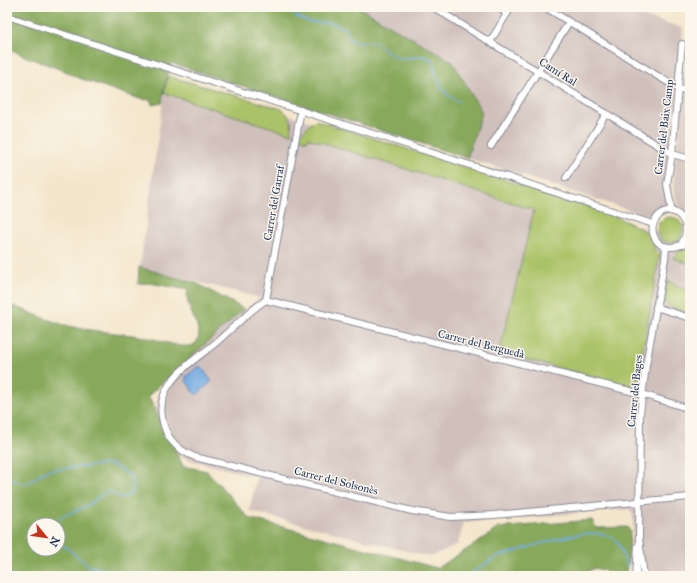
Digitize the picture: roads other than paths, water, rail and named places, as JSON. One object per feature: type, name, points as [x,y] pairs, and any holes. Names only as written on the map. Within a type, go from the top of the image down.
[{"type":"street","name":"Camí Ral","points":[[433,7],[672,154],[690,159]]},
{"type":"street","points":[[498,7],[507,14]]},
{"type":"street","points":[[490,42],[512,7]]},
{"type":"street","points":[[545,7],[679,89],[690,92]]},
{"type":"street","points":[[7,16],[236,91],[301,110],[653,224]]},
{"type":"street","points":[[491,146],[569,22]]},
{"type":"street","name":"Carrer del Baix Camp","points":[[669,211],[671,207],[667,184],[672,154],[679,89],[682,44]]},
{"type":"street","name":"Carrer del Garraf","points":[[266,300],[301,110]]},
{"type":"street","points":[[566,178],[606,114]]},
{"type":"street","points":[[669,211],[683,216],[688,225],[689,231],[685,240],[676,247],[666,247],[656,241],[652,230],[653,224],[659,215],[669,211]]},
{"type":"street","points":[[681,244],[690,243]]},
{"type":"street","name":"Carrer del Bages","points":[[636,576],[639,539],[640,414],[656,308],[666,259],[666,247]]},
{"type":"street","name":"Carrer del Berguedà","points":[[266,300],[642,394],[690,409]]},
{"type":"street","name":"Carrer del Solsonès","points":[[266,300],[178,373],[166,389],[161,409],[163,424],[166,432],[173,442],[186,453],[195,457],[425,514],[446,516],[494,516],[690,497]]},
{"type":"street","points":[[656,308],[690,318]]},
{"type":"street","name":"Carrer del Bages","points":[[639,539],[644,576]]},
{"type":"water","points":[[198,367],[201,367],[211,382],[198,394],[195,394],[186,381],[186,376]]},
{"type":"waterway","points":[[284,7],[297,17],[309,22],[333,23],[345,29],[350,39],[356,42],[374,42],[396,58],[423,56],[431,59],[437,78],[443,90],[447,95],[459,101]]},
{"type":"waterway","points":[[7,476],[15,481],[26,484],[49,470],[111,464],[129,475],[132,480],[133,489],[126,497],[120,498],[110,491],[101,495],[88,505],[61,517]]},
{"type":"waterway","points":[[464,576],[499,556],[555,539],[584,534],[609,536],[617,542],[622,550],[627,567]]},
{"type":"waterway","points":[[66,547],[89,566],[115,571],[123,576]]}]
